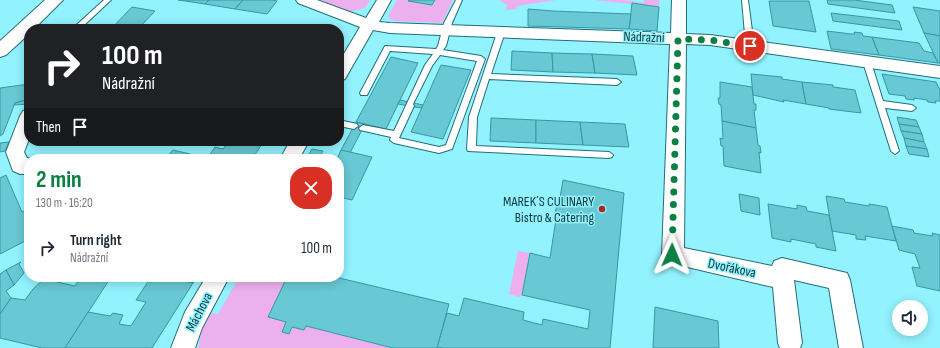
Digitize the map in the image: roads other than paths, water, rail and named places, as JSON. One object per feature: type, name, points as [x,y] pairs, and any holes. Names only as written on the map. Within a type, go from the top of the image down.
[{"type":"street","points":[[27,24],[55,0]]},
{"type":"street","points":[[304,0],[369,25]]},
{"type":"street","points":[[344,67],[384,0]]},
{"type":"street","name":"Dvořákova","points":[[679,0],[672,255],[784,279]]},
{"type":"street","name":"Nádražní","points":[[369,25],[390,28],[710,40],[940,72]]},
{"type":"street","points":[[2,46],[24,27]]},
{"type":"street","points":[[24,129],[15,152],[20,166],[24,166]]},
{"type":"street","points":[[790,343],[782,268],[830,274],[839,280],[851,348]]},
{"type":"street","name":"Máchova","points":[[183,348],[198,308],[215,282]]},
{"type":"lane","points":[[82,24],[108,0]]},
{"type":"lane","points":[[364,93],[388,48],[438,52],[481,59],[449,147],[439,150],[394,140],[429,65],[438,52],[442,46],[446,30],[458,0]]},
{"type":"lane","points":[[745,0],[750,46]]},
{"type":"lane","points":[[501,32],[473,117],[471,149],[609,155]]},
{"type":"lane","points":[[867,62],[895,151]]},
{"type":"lane","points":[[486,76],[617,82]]},
{"type":"lane","points":[[881,104],[912,108]]},
{"type":"lane","points":[[344,124],[354,126]]},
{"type":"lane","points":[[363,128],[396,136]]},
{"type":"place","name":"MAREK´S CULINARY Bistro & Catering","points":[[602,209]]}]
